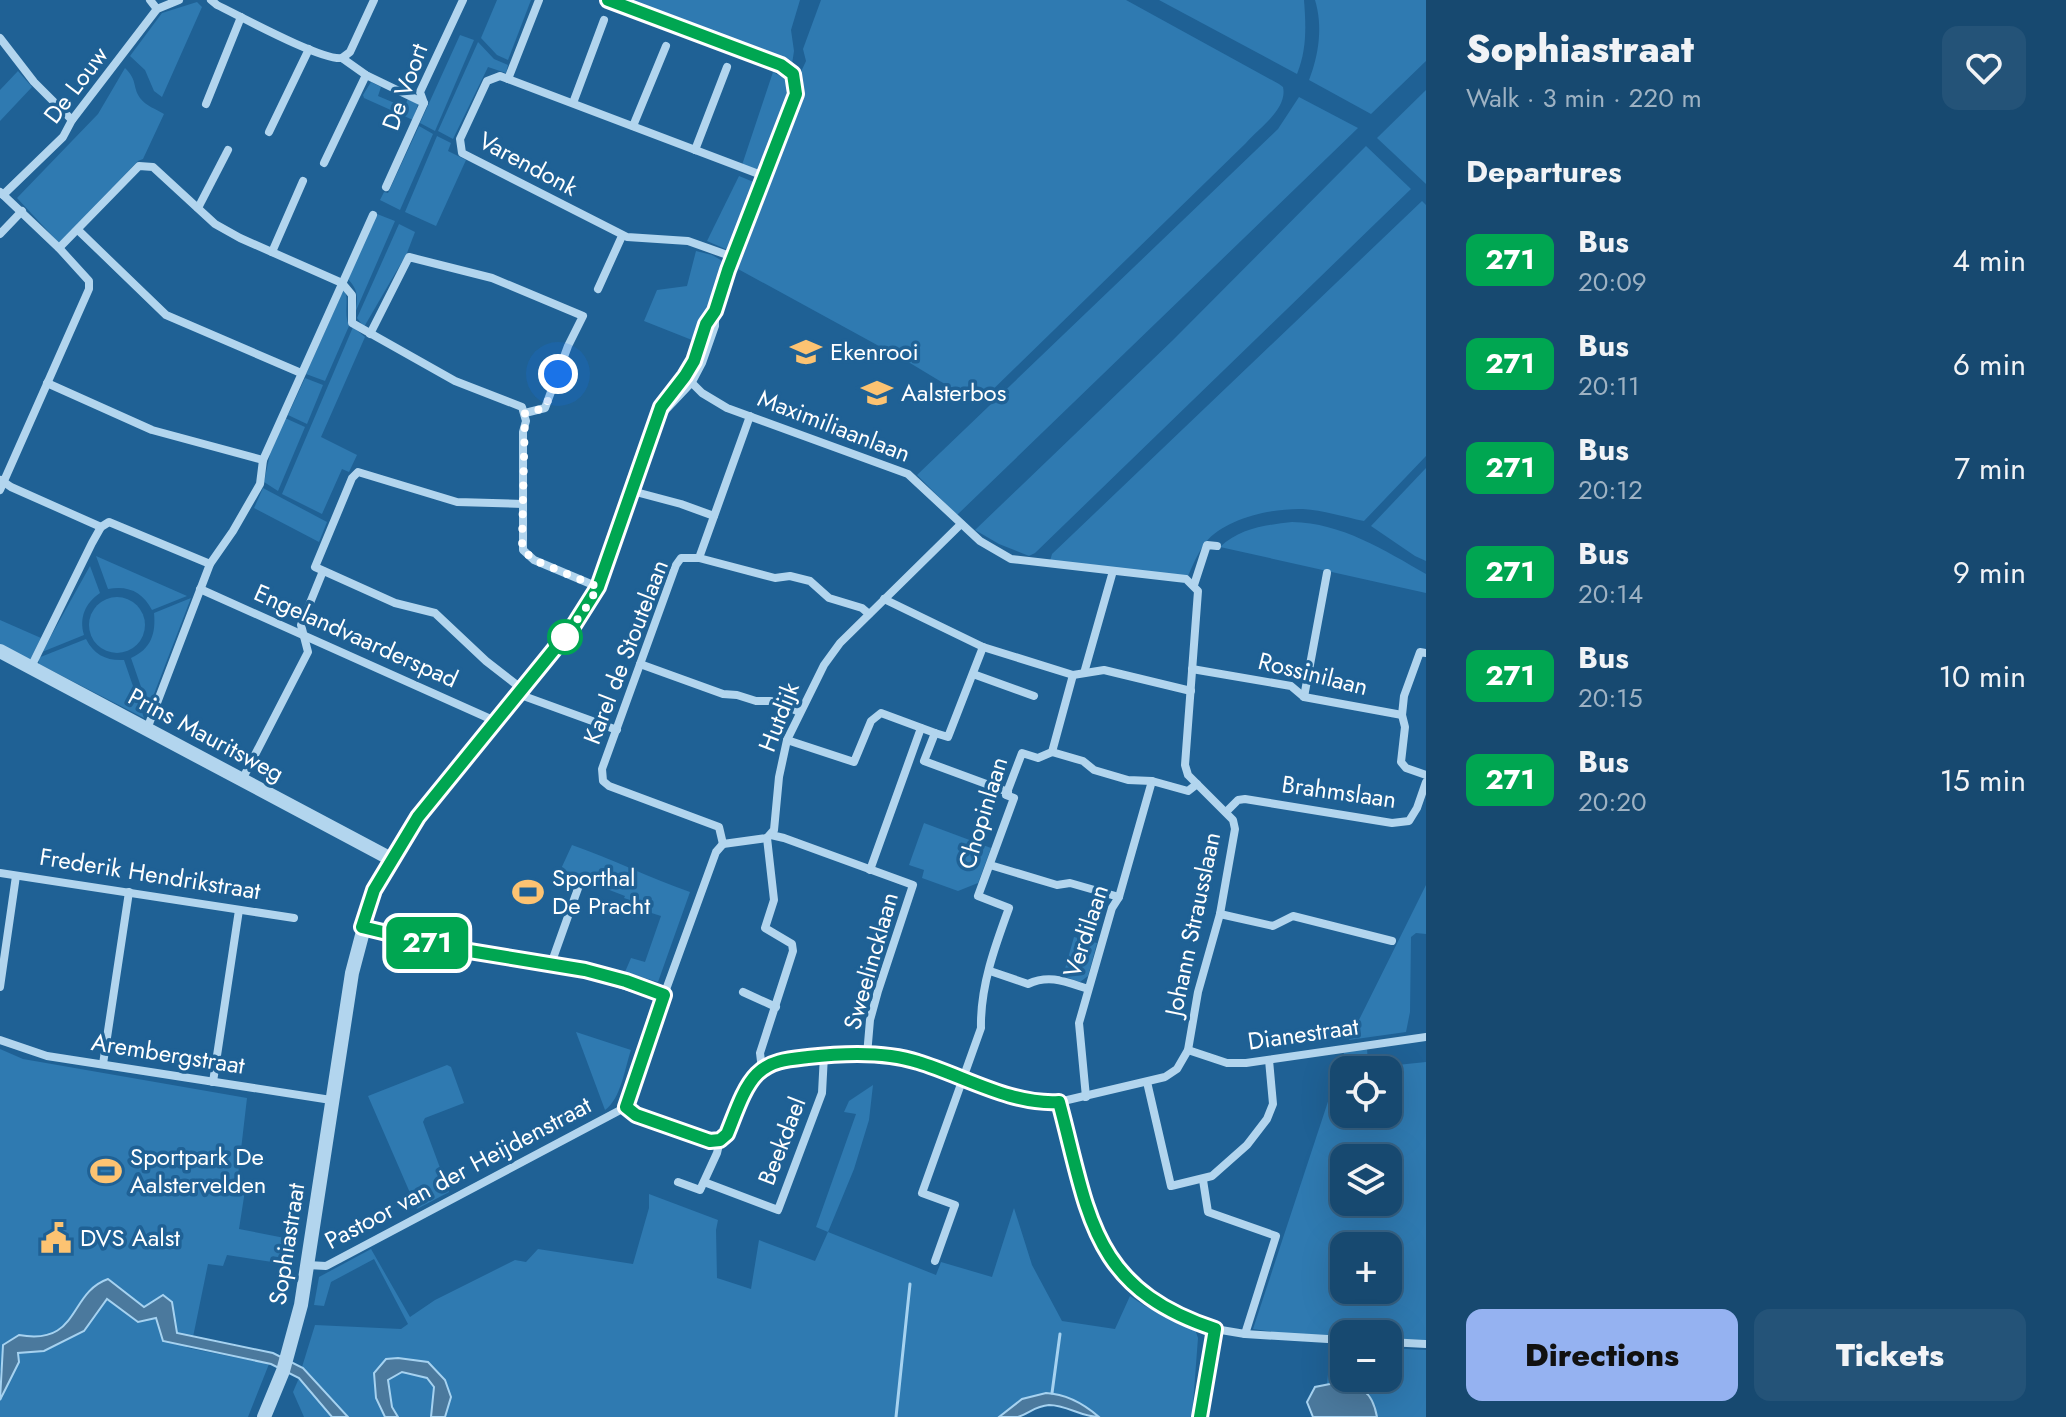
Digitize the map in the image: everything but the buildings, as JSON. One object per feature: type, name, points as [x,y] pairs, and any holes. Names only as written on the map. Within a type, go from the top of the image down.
[{"type":"street","points":[[150,0],[157,9],[179,0]]},
{"type":"street","points":[[211,0],[334,59],[350,52],[374,0]]},
{"type":"street","name":"De Voort","points":[[386,187],[424,103],[420,92],[463,0]]},
{"type":"street","points":[[539,0],[508,79],[764,176]]},
{"type":"street","name":"Sophiastraat","points":[[264,1417],[289,1353],[300,1309],[352,973],[374,890],[418,817],[579,618],[598,587],[658,418],[702,363],[733,257],[796,94],[795,80],[781,65],[608,0]]},
{"type":"street","name":"De Louw","points":[[2,193],[63,137],[72,120],[157,9]]},
{"type":"street","points":[[206,104],[241,17]]},
{"type":"street","points":[[573,103],[604,20]]},
{"type":"street","points":[[0,38],[34,82],[72,120]]},
{"type":"street","points":[[633,126],[666,46]]},
{"type":"street","points":[[269,132],[309,49]]},
{"type":"street","points":[[342,58],[366,75],[424,103]]},
{"type":"street","points":[[695,150],[727,67]]},
{"type":"street","points":[[324,163],[366,75]]},
{"type":"street","name":"Varendonk","points":[[508,79],[500,76],[487,81],[460,139],[462,153],[622,236],[695,242],[733,257]]},
{"type":"street","points":[[198,208],[228,150]]},
{"type":"street","points":[[59,248],[139,166],[153,167],[215,224],[342,283],[352,295],[352,323],[455,381],[515,403],[525,413],[522,542],[527,555],[598,587]]},
{"type":"street","points":[[272,252],[303,181]]},
{"type":"street","points":[[2,193],[86,276],[89,289],[1,484],[101,527]]},
{"type":"street","points":[[0,234],[22,211]]},
{"type":"street","points":[[147,729],[210,564],[260,484],[263,460],[373,215]]},
{"type":"street","points":[[78,230],[166,315],[301,373]]},
{"type":"street","points":[[598,289],[622,236]]},
{"type":"street","points":[[370,334],[409,257],[492,278],[583,316],[568,346],[545,408],[525,413]]},
{"type":"street","name":"Maximiliaanlaan","points":[[688,379],[702,393],[727,408],[908,474],[961,524]]},
{"type":"street","points":[[47,383],[169,436],[263,460]]},
{"type":"street","name":"Karel de Stoutelaan","points":[[723,844],[719,827],[609,786],[603,781],[602,769],[676,565],[681,558],[699,558],[750,416]]},
{"type":"street","points":[[243,778],[308,652],[301,625],[347,490],[358,472],[457,502],[523,504]]},
{"type":"street","points":[[632,491],[714,516]]},
{"type":"street","points":[[31,667],[101,527],[109,522],[210,564]]},
{"type":"street","points":[[961,524],[994,551],[1011,559],[1186,579],[1194,585]]},
{"type":"street","name":"Hutdijk","points":[[762,1069],[760,1053],[793,951],[788,940],[765,928],[774,900],[769,837],[787,740],[824,665],[840,643],[961,524]]},
{"type":"street","name":"Johann Strausslaan","points":[[1059,1102],[1165,1077],[1177,1069],[1188,1050],[1198,992],[1220,914],[1235,829],[1233,820],[1188,775],[1185,765],[1198,591],[1194,585],[1207,545],[1217,546]]},
{"type":"street","points":[[699,558],[775,578],[790,576],[810,581],[829,598],[862,608],[869,614]]},
{"type":"street","points":[[319,569],[395,603],[435,613],[520,691],[617,730]]},
{"type":"street","points":[[1084,673],[1113,571]]},
{"type":"street","points":[[1304,697],[1327,573]]},
{"type":"street","name":"Engelandvaarderspad","points":[[200,589],[495,721]]},
{"type":"street","points":[[884,599],[983,647],[1073,675],[1104,670],[1191,691]]},
{"type":"street","points":[[787,740],[854,762],[871,721],[881,713],[948,737],[983,647]]},
{"type":"street","name":"Prins Mauritsweg","points":[[0,651],[391,859]]},
{"type":"street","points":[[1402,715],[1404,696],[1420,652],[1426,653]]},
{"type":"street","points":[[640,664],[723,694],[771,701],[800,712]]},
{"type":"street","name":"Rossinilaan","points":[[1192,669],[1291,686],[1304,697],[1402,715]]},
{"type":"street","points":[[973,674],[1034,696]]},
{"type":"street","points":[[1073,675],[1052,752],[1128,780],[1152,781],[1188,791],[1197,784]]},
{"type":"street","name":"Brahmslaan","points":[[1402,715],[1405,727],[1401,762],[1406,768],[1426,775]]},
{"type":"street","points":[[870,870],[921,728]]},
{"type":"street","points":[[935,733],[924,761],[1008,792]]},
{"type":"street","name":"Chopinlaan","points":[[935,1261],[955,1205],[922,1193],[981,1028],[981,1007],[990,961],[1009,908],[978,896],[1014,798],[1006,795],[1022,753],[1038,758],[1052,752]]},
{"type":"street","name":"Verdilaan","points":[[1086,1097],[1079,1023],[1152,781]]},
{"type":"street","name":"Brahmslaan","points":[[1226,812],[1238,800],[1245,799],[1392,823],[1409,821],[1426,782]]},
{"type":"street","points":[[769,837],[723,844],[716,852],[626,1107],[652,1121],[710,1141],[720,1140],[727,1134],[753,1077],[762,1069],[776,1061],[824,1055],[915,1060],[1026,1101],[1059,1102],[1084,1200],[1107,1254],[1122,1276],[1140,1292],[1159,1305],[1215,1329],[1330,1339]]},
{"type":"street","name":"Sweelincklaan","points":[[769,837],[784,838],[913,885],[870,1020],[867,1055]]},
{"type":"street","points":[[990,865],[1057,885],[1070,883],[1119,897]]},
{"type":"street","name":"Frederik Hendrikstraat","points":[[0,873],[294,918]]},
{"type":"street","points":[[0,987],[16,876]]},
{"type":"street","points":[[551,964],[581,880]]},
{"type":"street","points":[[103,1064],[129,892]]},
{"type":"street","points":[[213,1082],[239,910]]},
{"type":"street","points":[[1220,914],[1273,926],[1293,916],[1392,941]]},
{"type":"street","points":[[362,927],[445,947],[607,975],[664,995]]},
{"type":"street","points":[[990,971],[1028,984],[1042,977],[1051,977],[1088,989]]},
{"type":"street","points":[[743,992],[776,1007]]},
{"type":"street","name":"Dianestraat","points":[[1188,1050],[1227,1063],[1269,1060],[1426,1037]]},
{"type":"street","name":"Arembergstraat","points":[[0,1040],[47,1056],[331,1100]]},
{"type":"street","name":"Beekdael","points":[[678,1182],[700,1190],[704,1182],[778,1210],[822,1093],[824,1055]]},
{"type":"street","points":[[1147,1082],[1171,1186],[1203,1180],[1235,1157],[1267,1119],[1273,1104],[1269,1060]]},
{"type":"street","name":"Pastoor van der Heijdenstraat","points":[[307,1265],[326,1266],[626,1107]]},
{"type":"street","points":[[704,1182],[720,1140]]},
{"type":"street","points":[[1203,1180],[1208,1212],[1276,1236],[1245,1334]]},
{"type":"street","points":[[1200,1417],[1215,1329]]},
{"type":"street","points":[[1402,1343],[1426,1344]]},
{"type":"shaded area","points":[[497,0],[531,0],[508,60],[497,55],[481,38]]},
{"type":"shaded area","points":[[624,0],[800,0],[791,30],[792,64]]},
{"type":"shaded area","points":[[821,0],[1126,0],[1279,84],[1283,87],[1283,95],[1277,110],[1265,124],[978,404],[738,269],[792,127],[801,93],[800,74],[806,61],[803,49]]},
{"type":"shaded area","points":[[1159,0],[1304,0],[1305,37],[1297,74]]},
{"type":"shaded area","points":[[1315,0],[1426,0],[1426,61],[1371,114],[1309,80],[1319,40]]},
{"type":"shaded area","points":[[197,2],[202,7],[162,97],[154,91],[145,70],[130,56],[162,13]]},
{"type":"shaded area","points":[[460,35],[474,40],[435,131],[420,123]]},
{"type":"shaded area","points":[[478,42],[494,59],[508,65],[506,73],[488,67],[453,139],[438,131]]},
{"type":"shaded area","points":[[125,68],[132,76],[140,98],[164,114],[143,159],[59,243],[17,198],[98,114]]},
{"type":"shaded area","points":[[18,71],[32,87],[0,121],[0,90]]},
{"type":"shaded area","points":[[773,72],[787,80],[787,92],[778,127],[760,172],[742,165]]},
{"type":"shaded area","points":[[371,82],[381,87],[378,96],[404,107],[408,99],[418,104],[413,120],[364,98]]},
{"type":"shaded area","points":[[1426,90],[1426,184],[1377,138]]},
{"type":"shaded area","points":[[1299,97],[1358,128],[957,515],[917,475],[1278,129]]},
{"type":"shaded area","points":[[419,126],[433,134],[400,210],[380,200],[384,192],[388,193]]},
{"type":"shaded area","points":[[437,136],[451,143],[448,151],[466,160],[436,226],[405,212]]},
{"type":"shaded area","points":[[1366,146],[1411,189],[1035,553],[1029,556],[975,530],[1173,340]]},
{"type":"shaded area","points":[[739,176],[756,183],[730,251],[707,241]]},
{"type":"shaded area","points":[[1422,201],[1426,205],[1426,456],[1364,521],[1303,509],[1277,510],[1250,516],[1214,534],[1202,547],[1188,576],[1050,561],[1052,554]]},
{"type":"shaded area","points":[[377,214],[395,221],[355,313],[357,295],[348,279]]},
{"type":"shaded area","points":[[399,224],[415,232],[407,253],[364,327],[357,318]]},
{"type":"shaded area","points":[[696,251],[726,263],[697,342],[644,321],[657,290],[687,286]]},
{"type":"shaded area","points":[[344,289],[349,326],[325,381],[306,374]]},
{"type":"shaded area","points":[[353,327],[365,337],[321,437],[357,455],[349,472],[342,469],[322,514],[282,494]]},
{"type":"shaded area","points":[[305,378],[323,385],[307,424],[288,415]]},
{"type":"shaded area","points":[[285,418],[305,427],[278,491],[264,482],[270,454]]},
{"type":"shaded area","points":[[1426,468],[1426,561],[1371,526]]},
{"type":"shaded area","points":[[263,488],[327,522],[319,542],[254,508]]},
{"type":"shaded area","points":[[1292,522],[1328,527],[1378,547],[1426,574],[1426,593],[1220,547],[1245,532]]},
{"type":"shaded area","points":[[96,556],[187,596],[152,610],[134,591],[108,589]]},
{"type":"shaded area","points":[[90,566],[100,593],[84,611],[84,635],[42,652]]},
{"type":"shaded area","points":[[117,597],[137,605],[145,625],[137,645],[117,653],[97,645],[89,625],[97,605]]},
{"type":"shaded area","points":[[191,598],[148,707],[131,658],[151,640],[154,613]]},
{"type":"shaded area","points":[[0,620],[41,638],[29,662],[0,647]]},
{"type":"shaded area","points":[[86,639],[102,656],[124,660],[144,718],[39,664],[38,658]]},
{"type":"shaded area","points":[[924,823],[991,848],[978,883],[958,891],[922,878],[924,870],[909,865]]},
{"type":"shaded area","points":[[572,845],[690,892],[658,982],[625,972],[631,958],[645,962],[661,916],[642,910],[644,905],[625,896],[560,871]]},
{"type":"shaded area","points":[[1426,885],[1426,934],[1416,933],[1411,937],[1410,1012],[1406,1032],[1349,1040]]},
{"type":"shaded area","points":[[1074,937],[1097,943],[1088,976],[1080,982],[1063,976]]},
{"type":"shaded area","points":[[576,1032],[631,1050],[619,1091],[605,1110]]},
{"type":"shaded area","points":[[1367,1047],[1367,1056],[1343,1056],[1345,1050]]},
{"type":"shaded area","name":"Sportpark De Aalstervelden","points":[[0,1049],[23,1059],[247,1098],[237,1184],[246,1184],[239,1229],[295,1240],[292,1265],[227,1255],[223,1266],[208,1264],[193,1337],[177,1333],[172,1302],[144,1307],[108,1279],[95,1286],[63,1326],[53,1333],[19,1335],[0,1372]]},
{"type":"shaded area","points":[[1426,1062],[1426,1340],[1402,1339],[1402,1320],[1330,1320],[1330,1336],[1253,1329],[1330,1095],[1330,1128],[1402,1128],[1402,1064]]},
{"type":"shaded area","points":[[447,1065],[451,1067],[464,1103],[425,1118],[423,1122],[449,1192],[417,1209],[368,1096]]},
{"type":"shaded area","points":[[873,1085],[869,1120],[854,1169],[828,1232],[816,1227],[856,1114],[844,1112],[849,1101]]},
{"type":"shaded area","points":[[649,1194],[718,1220],[717,1278],[751,1289],[759,1240],[815,1261],[828,1232],[936,1275],[941,1262],[992,1277],[1014,1208],[1032,1265],[1062,1321],[1115,1329],[1130,1296],[1195,1329],[1198,1338],[1192,1417],[1099,1417],[1073,1399],[1049,1394],[1025,1401],[999,1417],[445,1417],[451,1397],[445,1380],[398,1358],[376,1398],[385,1417],[348,1417],[302,1367],[315,1325],[401,1329],[408,1324],[374,1259],[331,1282],[324,1306],[314,1305],[319,1277],[371,1249],[410,1317],[435,1300],[515,1260],[526,1262],[538,1249],[633,1264],[649,1208]]},
{"type":"shaded area","points":[[108,1279],[144,1307],[163,1295],[172,1302],[177,1333],[273,1353],[303,1368],[348,1417],[332,1417],[299,1378],[271,1364],[163,1341],[156,1318],[138,1322],[107,1299],[84,1331],[44,1351],[18,1353],[19,1362],[0,1400],[3,1345],[19,1335],[53,1333],[63,1326],[95,1286]]},
{"type":"shaded area","points":[[106,1298],[138,1322],[156,1318],[188,1348],[269,1364],[248,1417],[0,1417],[0,1400],[18,1353],[45,1351],[84,1332]]},
{"type":"shaded area","points":[[1402,1349],[1426,1350],[1426,1417],[1377,1417],[1375,1404],[1352,1392],[1402,1392]]},
{"type":"shaded area","points":[[1330,1355],[1330,1384],[1327,1384]]},
{"type":"shaded area","points":[[386,1359],[428,1362],[445,1380],[451,1397],[445,1417],[431,1417],[434,1387],[427,1378],[402,1372],[388,1380],[392,1407],[398,1417],[385,1417],[376,1398],[374,1373]]},
{"type":"shaded area","points":[[402,1372],[427,1378],[434,1387],[431,1417],[398,1417],[392,1407],[388,1380]]},
{"type":"shaded area","points":[[299,1378],[332,1417],[304,1417],[293,1392]]},
{"type":"shaded area","points":[[1330,1384],[1330,1392],[1365,1392],[1372,1400],[1377,1417],[1313,1417],[1307,1402],[1315,1387]]},
{"type":"shaded area","points":[[1046,1393],[1075,1400],[1099,1417],[1049,1405],[1018,1417],[999,1417],[1022,1399]]},
{"type":"waterway","points":[[896,1417],[910,1284]]},
{"type":"waterway","points":[[1052,1393],[1060,1334]]},
{"type":"bus line","name":"271","points":[[608,0],[781,65],[793,74],[796,94],[694,361],[664,399],[598,587],[574,625],[418,817],[374,890],[362,927],[445,947],[585,970],[664,995],[626,1107],[636,1115],[710,1141],[720,1140],[727,1134],[753,1077],[762,1069],[776,1061],[824,1055],[890,1056],[915,1060],[1026,1101],[1059,1102],[1084,1200],[1107,1254],[1122,1276],[1159,1305],[1215,1329],[1200,1417]]},
{"type":"place","name":"Ekenrooi","points":[[806,352]]},
{"type":"place","name":"Aalsterbos","points":[[877,393]]},
{"type":"place","name":"Sporthal De Pracht","points":[[528,892]]},
{"type":"place","name":"Sportpark De Aalstervelden","points":[[106,1171]]},
{"type":"place","name":"DVS Aalst","points":[[56,1238]]},
{"type":"route","points":[[558,374],[545,408],[525,413],[522,542],[523,550],[534,560],[598,587],[557,646],[565,637]]}]
